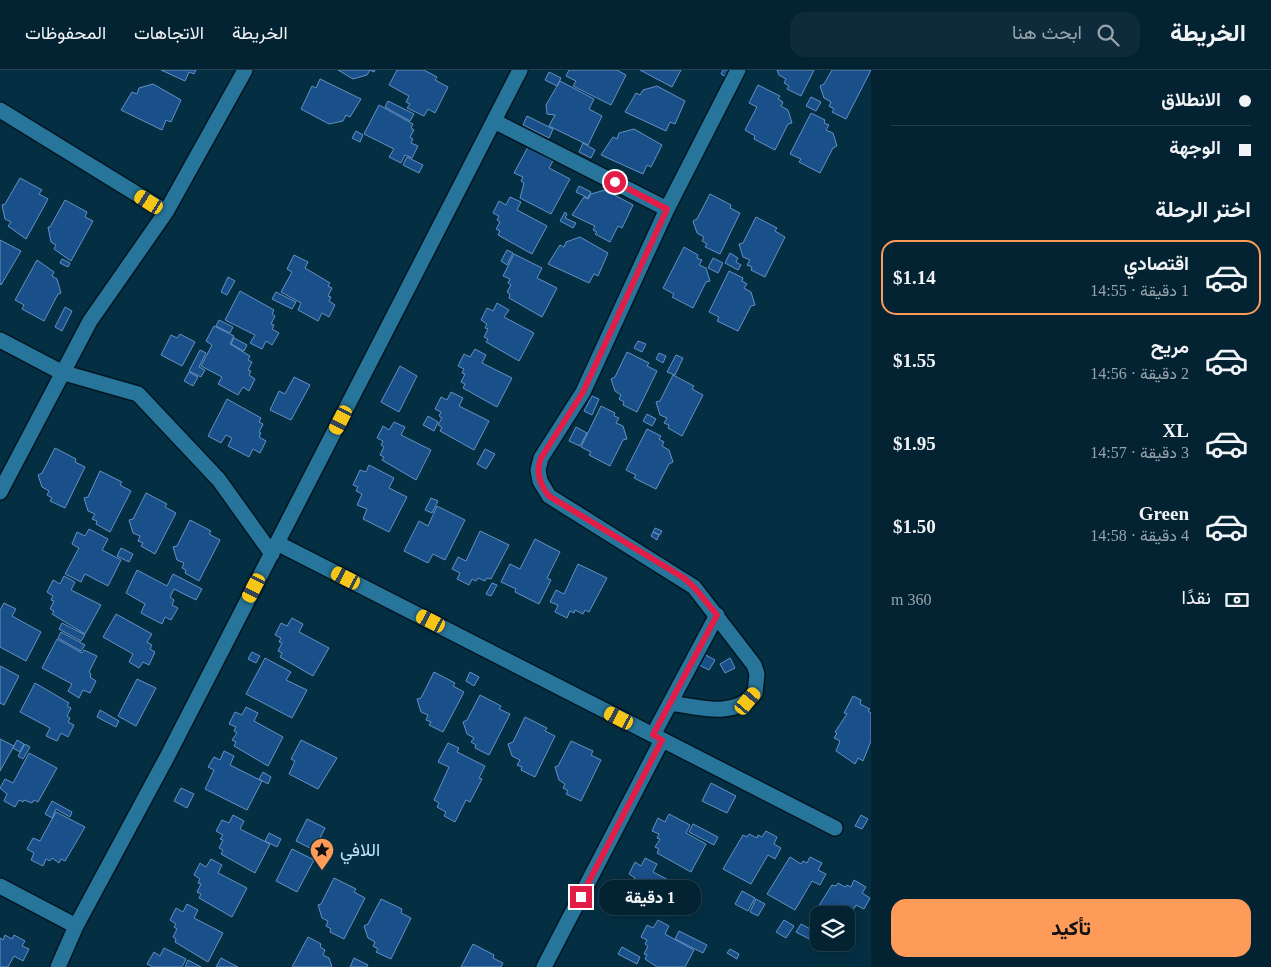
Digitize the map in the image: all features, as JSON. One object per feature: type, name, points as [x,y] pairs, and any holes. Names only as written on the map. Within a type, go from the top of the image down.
[{"type":"street","points":[[0,492],[61,372],[90,321],[166,212],[245,70]]},
{"type":"street","points":[[58,967],[76,926],[275,548],[520,70]]},
{"type":"street","points":[[670,703],[731,709],[748,701],[755,694],[758,684],[754,665],[717,615],[684,578],[549,496],[543,489],[539,476],[541,458],[583,392],[667,209],[738,70]]},
{"type":"street","points":[[0,110],[166,212]]},
{"type":"street","points":[[494,121],[667,209]]},
{"type":"street","points":[[0,340],[61,372],[129,390],[145,400],[219,480],[275,548],[658,737],[835,828]]},
{"type":"street","points":[[544,967],[658,737],[670,703],[717,615]]},
{"type":"street","points":[[0,886],[76,926]]},
{"type":"building","points":[[161,70],[196,70],[194,74],[189,72],[185,81]]},
{"type":"building","points":[[338,70],[370,70],[367,75],[353,79]]},
{"type":"building","points":[[397,70],[424,70],[437,77],[435,80],[448,87],[435,113],[428,109],[424,116],[407,108],[410,104],[406,102],[409,96],[389,85]]},
{"type":"building","points":[[569,70],[617,70],[626,75],[611,105],[573,86],[576,81],[566,76]]},
{"type":"building","points":[[640,70],[681,70],[672,87]]},
{"type":"building","points":[[723,70],[729,70],[726,77],[721,74]]},
{"type":"building","points":[[777,70],[814,70],[801,96],[787,89],[789,86],[784,83],[786,79],[779,75]]},
{"type":"building","points":[[832,70],[871,70],[846,119],[832,112],[834,109],[829,106],[831,102],[824,98],[820,86],[824,84]]},
{"type":"building","points":[[549,72],[561,78],[557,86],[545,80]]},
{"type":"building","points":[[320,79],[361,99],[350,117],[346,115],[343,121],[329,124],[301,109],[312,86],[316,88]]},
{"type":"building","points":[[560,81],[594,99],[589,109],[602,116],[588,145],[549,126],[555,115],[547,114],[546,105]]},
{"type":"building","points":[[153,84],[181,100],[171,122],[166,120],[162,130],[121,110],[132,92],[137,94],[139,88]]},
{"type":"building","points":[[758,85],[780,96],[778,99],[783,102],[781,106],[788,110],[792,123],[788,124],[775,150],[754,139],[755,136],[745,130],[757,107],[749,103]]},
{"type":"building","points":[[657,86],[685,101],[675,124],[670,122],[666,131],[625,112],[636,93],[640,95],[643,90]]},
{"type":"building","points":[[811,97],[821,102],[816,111],[806,106]]},
{"type":"building","points":[[388,101],[414,114],[410,121],[385,107]]},
{"type":"building","points":[[379,105],[413,124],[411,128],[414,130],[410,137],[413,139],[411,143],[418,146],[412,158],[405,155],[401,163],[389,157],[394,149],[364,134]]},
{"type":"building","points":[[811,113],[825,120],[824,123],[829,125],[826,130],[833,133],[837,146],[833,148],[820,173],[799,162],[801,159],[790,154]]},
{"type":"building","points":[[527,116],[553,129],[549,138],[523,125]]},
{"type":"building","points":[[634,129],[662,145],[651,167],[647,165],[643,174],[601,155],[613,137],[617,139],[619,133]]},
{"type":"building","points":[[356,131],[363,135],[360,142],[352,138]]},
{"type":"building","points":[[583,143],[595,150],[591,158],[579,152]]},
{"type":"building","points":[[528,147],[553,161],[549,168],[570,179],[551,214],[520,198],[524,183],[521,181],[523,177],[514,173]]},
{"type":"building","points":[[407,157],[423,165],[419,173],[403,165]]},
{"type":"building","points":[[20,178],[42,190],[39,194],[48,199],[26,239],[8,226],[11,222],[5,219],[2,205],[5,204]]},
{"type":"building","points":[[579,186],[591,192],[588,198],[576,192]]},
{"type":"building","points":[[605,190],[633,205],[622,228],[618,226],[610,242],[595,234],[597,232],[593,230],[595,226],[572,215],[584,197],[588,199],[591,194]]},
{"type":"building","points":[[710,194],[731,205],[730,208],[740,213],[720,254],[705,247],[707,244],[702,241],[704,237],[697,233],[693,221],[697,219]]},
{"type":"building","points":[[510,197],[521,202],[517,210],[547,226],[532,254],[498,235],[500,231],[496,229],[500,222],[497,220],[499,216],[493,213],[499,201],[506,205]]},
{"type":"building","points":[[65,200],[87,212],[85,217],[93,221],[71,261],[54,249],[56,245],[51,242],[48,227],[50,227]]},
{"type":"building","points":[[565,212],[567,214],[565,218],[576,223],[573,228],[560,221]]},
{"type":"building","points":[[756,217],[777,228],[775,231],[785,237],[765,277],[751,270],[752,267],[747,265],[750,260],[743,257],[739,244],[743,243]]},
{"type":"building","points":[[580,237],[608,253],[598,276],[594,274],[589,283],[548,264],[560,245],[564,247],[566,242]]},
{"type":"building","points":[[0,240],[21,251],[1,285],[0,284]]},
{"type":"building","points":[[684,247],[698,255],[697,258],[702,260],[699,265],[706,268],[710,281],[706,282],[693,308],[672,297],[674,294],[663,288]]},
{"type":"building","points":[[507,250],[513,253],[507,265],[501,261]]},
{"type":"building","points":[[730,253],[738,258],[736,262],[741,265],[738,270],[725,263]]},
{"type":"building","points":[[514,254],[542,268],[537,278],[557,288],[542,317],[509,298],[510,294],[507,292],[511,285],[508,283],[510,279],[503,276]]},
{"type":"building","points":[[294,255],[308,262],[305,268],[330,283],[328,286],[332,288],[328,296],[331,297],[329,301],[335,305],[329,317],[322,313],[318,321],[298,310],[301,303],[281,292],[292,272],[287,269]]},
{"type":"building","points":[[713,258],[723,263],[718,273],[708,268]]},
{"type":"building","points":[[62,259],[70,263],[68,267],[60,263]]},
{"type":"building","points":[[37,260],[54,272],[52,276],[57,279],[61,293],[58,294],[44,321],[22,309],[24,305],[15,300]]},
{"type":"building","points":[[729,271],[743,278],[742,281],[747,284],[744,288],[751,292],[755,305],[751,306],[738,331],[717,321],[719,317],[709,312]]},
{"type":"building","points":[[228,277],[235,281],[227,295],[221,292]]},
{"type":"building","points":[[240,291],[274,310],[272,314],[275,316],[271,324],[274,325],[272,329],[279,333],[272,345],[266,341],[262,349],[250,343],[255,335],[225,320]]},
{"type":"building","points":[[276,292],[296,302],[292,309],[272,299]]},
{"type":"building","points":[[497,303],[509,310],[504,317],[534,333],[519,361],[486,342],[488,339],[484,337],[488,329],[485,328],[487,324],[481,320],[487,308],[493,311]]},
{"type":"building","points":[[65,307],[72,311],[62,331],[55,327]]},
{"type":"building","points":[[219,320],[233,327],[230,333],[216,326]]},
{"type":"building","points":[[214,326],[234,336],[230,344],[250,356],[248,360],[252,362],[248,370],[251,371],[249,375],[255,379],[249,391],[243,387],[238,395],[218,384],[222,377],[201,366],[212,345],[206,341]]},
{"type":"building","points":[[180,334],[195,342],[182,366],[161,355],[171,335],[177,338]]},
{"type":"building","points":[[234,338],[247,345],[244,351],[231,344]]},
{"type":"building","points":[[638,341],[646,344],[642,352],[634,348]]},
{"type":"building","points":[[475,349],[486,355],[482,363],[512,378],[497,407],[463,388],[465,384],[461,382],[465,374],[462,373],[464,369],[458,366],[464,354],[470,357]]},
{"type":"building","points":[[200,350],[206,353],[199,367],[205,370],[201,377],[189,371]]},
{"type":"building","points":[[627,352],[649,363],[647,366],[657,371],[637,412],[623,405],[624,402],[619,399],[621,395],[615,391],[611,379],[615,377]]},
{"type":"building","points":[[659,353],[666,356],[663,363],[656,359]]},
{"type":"building","points":[[676,355],[683,358],[675,375],[667,372]]},
{"type":"building","points":[[400,366],[417,376],[399,412],[381,402]]},
{"type":"building","points":[[189,372],[198,377],[193,386],[184,381]]},
{"type":"building","points":[[673,375],[694,386],[692,389],[703,395],[682,436],[668,428],[669,425],[664,423],[667,418],[660,415],[656,402],[660,401]]},
{"type":"building","points":[[294,377],[310,385],[291,420],[270,410],[279,391],[285,394]]},
{"type":"building","points":[[451,392],[463,398],[459,406],[489,421],[474,450],[440,431],[442,427],[438,425],[442,418],[439,416],[441,412],[435,409],[441,397],[447,400]]},
{"type":"building","points":[[592,396],[599,399],[592,415],[584,411]]},
{"type":"building","points":[[227,399],[261,418],[259,422],[263,424],[259,437],[266,441],[260,453],[253,449],[249,457],[228,446],[232,438],[226,435],[221,443],[208,436]]},
{"type":"building","points":[[601,406],[615,413],[614,416],[619,418],[616,423],[623,426],[627,439],[623,440],[610,466],[589,455],[591,452],[581,447]]},
{"type":"building","points":[[647,414],[656,419],[652,426],[643,421]]},
{"type":"building","points":[[428,416],[438,422],[434,431],[423,425]]},
{"type":"building","points":[[394,422],[405,427],[401,435],[431,450],[416,480],[382,460],[384,457],[380,455],[384,447],[381,445],[383,441],[377,438],[383,426],[389,430]]},
{"type":"building","points":[[576,427],[587,433],[580,446],[569,441]]},
{"type":"building","points":[[647,429],[661,436],[659,439],[664,442],[662,446],[669,450],[673,462],[669,464],[656,489],[634,478],[636,475],[626,470]]},
{"type":"building","points":[[55,448],[76,459],[75,462],[85,467],[65,508],[50,501],[52,498],[47,495],[49,491],[42,487],[38,475],[42,473]]},
{"type":"building","points":[[485,449],[495,454],[486,469],[477,464]]},
{"type":"building","points":[[369,465],[394,478],[389,488],[407,497],[389,532],[363,519],[367,509],[357,505],[362,494],[356,491],[358,487],[353,485],[360,470],[366,472]]},
{"type":"building","points":[[100,471],[122,482],[120,485],[131,491],[110,532],[96,524],[97,521],[92,519],[95,514],[88,511],[84,498],[88,497]]},
{"type":"building","points":[[146,493],[167,504],[165,507],[176,513],[155,554],[141,546],[143,543],[138,541],[140,536],[133,533],[129,520],[133,519]]},
{"type":"building","points":[[431,498],[438,501],[432,513],[425,510]]},
{"type":"building","points":[[437,506],[465,520],[445,560],[433,554],[428,563],[404,551],[419,521],[428,526]]},
{"type":"building","points":[[190,520],[211,531],[209,534],[220,540],[199,581],[185,573],[186,570],[182,568],[184,563],[177,560],[173,547],[177,546]]},
{"type":"building","points":[[655,528],[662,531],[660,535],[653,532]]},
{"type":"building","points":[[89,529],[108,539],[102,550],[121,560],[108,586],[85,574],[81,582],[65,574],[79,548],[72,544],[77,532],[85,536]]},
{"type":"building","points":[[480,531],[509,545],[491,579],[487,578],[485,581],[478,578],[476,581],[472,579],[469,585],[457,579],[460,573],[452,569],[458,557],[466,561]]},
{"type":"building","points":[[653,532],[659,535],[657,540],[651,536]]},
{"type":"building","points":[[535,539],[560,552],[547,578],[551,580],[539,604],[515,592],[516,589],[501,582],[510,564],[520,569]]},
{"type":"building","points":[[121,548],[133,554],[129,562],[117,556]]},
{"type":"building","points":[[578,564],[607,578],[589,612],[585,610],[583,614],[575,610],[574,613],[570,611],[567,618],[555,612],[558,605],[550,602],[556,590],[564,594]]},
{"type":"building","points":[[137,570],[167,586],[173,574],[202,589],[196,600],[174,589],[170,597],[174,600],[172,605],[178,608],[171,620],[165,617],[162,624],[141,613],[145,604],[126,593]]},
{"type":"building","points":[[64,576],[75,582],[71,590],[101,605],[85,634],[52,614],[54,611],[50,609],[54,601],[51,600],[53,596],[47,592],[53,580],[60,584]]},
{"type":"building","points":[[492,583],[497,585],[491,596],[486,594]]},
{"type":"building","points":[[4,603],[16,609],[12,616],[41,632],[26,661],[0,647],[0,610]]},
{"type":"building","points":[[116,614],[152,634],[147,642],[152,645],[150,649],[155,652],[149,665],[143,662],[139,668],[129,662],[133,654],[103,637]]},
{"type":"building","points":[[292,618],[303,624],[299,632],[329,648],[313,676],[280,657],[282,653],[278,651],[282,643],[279,642],[281,638],[275,635],[281,623],[287,626]]},
{"type":"building","points":[[62,623],[85,635],[81,641],[59,629]]},
{"type":"building","points":[[61,632],[85,645],[81,651],[58,638]]},
{"type":"building","points":[[57,639],[82,653],[84,650],[97,656],[89,672],[91,674],[90,677],[96,681],[90,693],[83,690],[79,698],[68,691],[72,684],[42,668]]},
{"type":"building","points":[[252,652],[260,656],[256,663],[248,659]]},
{"type":"building","points":[[704,654],[715,660],[709,670],[699,665]]},
{"type":"building","points":[[265,658],[291,672],[286,680],[307,690],[292,718],[246,694]]},
{"type":"building","points":[[730,658],[735,668],[725,673],[720,664]]},
{"type":"building","points":[[0,666],[19,676],[4,705],[0,703]]},
{"type":"building","points":[[434,672],[455,683],[453,686],[464,692],[443,732],[429,725],[431,722],[426,720],[428,715],[421,712],[417,699],[421,698]]},
{"type":"building","points":[[470,672],[479,677],[474,686],[466,681]]},
{"type":"building","points":[[137,679],[156,688],[136,726],[118,716]]},
{"type":"building","points":[[35,683],[69,703],[67,706],[71,708],[67,716],[70,718],[68,722],[74,725],[68,737],[61,733],[57,741],[46,736],[50,728],[20,712]]},
{"type":"building","points":[[480,695],[501,706],[499,709],[510,714],[489,755],[475,748],[476,745],[471,742],[474,738],[467,734],[463,722],[467,720]]},
{"type":"building","points":[[853,696],[861,700],[860,704],[870,709],[868,711],[871,713],[871,741],[863,761],[858,758],[855,764],[836,751],[840,741],[834,738],[837,733],[835,732],[847,714],[844,713]]},
{"type":"building","points":[[246,707],[258,713],[254,721],[283,737],[268,766],[234,746],[236,742],[232,740],[237,733],[234,731],[236,727],[229,724],[235,712],[242,715]]},
{"type":"building","points":[[100,710],[119,721],[116,727],[97,717]]},
{"type":"building","points":[[525,717],[547,728],[545,731],[555,736],[535,777],[521,770],[522,767],[517,765],[520,760],[512,756],[508,744],[513,742]]},
{"type":"building","points":[[0,739],[14,746],[0,771]]},
{"type":"building","points":[[17,740],[24,744],[20,752],[13,748]]},
{"type":"building","points":[[301,740],[337,758],[318,789],[289,774],[295,761],[291,759]]},
{"type":"building","points":[[571,741],[593,751],[591,755],[601,760],[581,801],[566,794],[568,791],[563,788],[565,784],[559,780],[555,767],[558,766]]},
{"type":"building","points":[[448,743],[459,748],[457,752],[485,766],[479,778],[482,779],[470,802],[466,800],[455,822],[444,816],[446,812],[437,807],[439,803],[434,800],[449,767],[438,762]]},
{"type":"building","points":[[25,744],[30,747],[23,759],[18,756]]},
{"type":"building","points":[[224,751],[234,756],[230,765],[262,781],[247,810],[205,789],[214,770],[208,767],[214,757],[220,760]]},
{"type":"building","points":[[29,753],[57,768],[38,802],[34,800],[32,803],[19,800],[15,807],[4,801],[7,794],[0,788],[5,779],[13,783]]},
{"type":"building","points":[[263,772],[271,777],[268,784],[259,779]]},
{"type":"building","points":[[711,783],[736,796],[727,813],[702,801]]},
{"type":"building","points":[[181,788],[194,794],[187,808],[174,801]]},
{"type":"building","points":[[52,801],[72,812],[70,817],[56,809],[52,818],[45,814]]},
{"type":"building","points":[[56,812],[85,827],[65,861],[61,859],[59,863],[52,858],[50,861],[46,859],[43,866],[31,860],[34,853],[27,849],[33,838],[40,841]]},
{"type":"building","points":[[669,814],[690,825],[686,833],[706,844],[691,872],[657,853],[659,849],[655,847],[660,839],[657,838],[659,834],[652,831],[658,818],[665,822]]},
{"type":"building","points":[[233,815],[244,821],[240,829],[270,844],[255,873],[221,854],[223,850],[219,848],[223,840],[220,839],[223,835],[216,831],[222,820],[229,823]]},
{"type":"building","points":[[861,815],[868,819],[862,829],[855,826]]},
{"type":"building","points":[[307,819],[325,828],[314,850],[296,841]]},
{"type":"building","points":[[693,824],[718,837],[714,845],[689,832]]},
{"type":"building","points":[[766,831],[777,837],[774,844],[781,848],[775,859],[768,855],[751,884],[723,869],[743,835],[747,837],[749,834],[757,838],[758,835],[762,837]]},
{"type":"building","points":[[269,833],[281,839],[277,847],[265,841]]},
{"type":"building","points":[[292,849],[314,860],[297,892],[276,881]]},
{"type":"building","points":[[790,857],[801,864],[803,861],[807,863],[810,857],[822,863],[818,870],[826,874],[820,885],[812,881],[795,910],[767,894]]},
{"type":"building","points":[[645,858],[657,864],[653,872],[682,887],[667,916],[633,896],[635,892],[632,891],[636,883],[633,881],[635,878],[629,874],[635,862],[641,866]]},
{"type":"building","points":[[211,859],[222,865],[218,873],[247,888],[232,917],[199,898],[201,894],[197,892],[201,884],[198,883],[200,879],[194,875],[200,863],[206,867]]},
{"type":"building","points":[[334,878],[356,889],[354,892],[365,898],[344,939],[330,932],[331,929],[326,926],[328,921],[322,918],[318,905],[321,904]]},
{"type":"building","points":[[854,880],[866,887],[862,893],[870,898],[864,909],[856,905],[855,907],[819,906],[832,885],[836,886],[838,883],[845,887],[847,885],[851,887]]},
{"type":"building","points":[[742,891],[755,898],[748,911],[735,904]]},
{"type":"building","points":[[381,899],[402,909],[401,913],[411,918],[391,959],[376,952],[378,949],[373,946],[375,942],[368,938],[364,926],[368,924]]},
{"type":"building","points":[[756,899],[765,904],[758,916],[750,912]]},
{"type":"building","points":[[187,904],[198,910],[194,918],[223,933],[208,962],[175,942],[176,939],[173,937],[177,929],[174,927],[176,924],[170,920],[176,908],[183,912]]},
{"type":"building","points":[[658,920],[669,926],[665,934],[694,950],[685,967],[657,967],[645,959],[647,955],[644,954],[648,946],[645,944],[647,940],[641,937],[647,925],[653,928]]},
{"type":"building","points":[[784,920],[794,926],[786,938],[776,932]]},
{"type":"building","points":[[801,924],[810,929],[810,937],[809,939],[796,932]]},
{"type":"building","points":[[679,931],[707,945],[703,953],[675,939]]},
{"type":"building","points":[[5,935],[12,939],[14,935],[25,941],[22,946],[29,949],[23,961],[14,956],[8,967],[0,967],[0,938],[3,940]]},
{"type":"building","points":[[308,937],[321,944],[320,947],[325,950],[323,955],[329,958],[332,967],[292,967]]},
{"type":"building","points":[[473,944],[494,955],[493,958],[503,963],[501,967],[461,967]]},
{"type":"building","points":[[622,947],[640,957],[637,964],[618,954]]},
{"type":"building","points":[[164,948],[186,959],[182,967],[153,967],[147,964],[154,952],[160,956]]},
{"type":"building","points":[[730,949],[739,954],[737,959],[727,953]]},
{"type":"building","points":[[221,958],[238,967],[216,967]]},
{"type":"building","points":[[354,958],[368,965],[367,967],[350,967]]},
{"type":"building","points":[[188,960],[201,967],[185,967]]},
{"type":"place","name":"اللافي","points":[[322,871]]},
{"type":"route","points":[[581,897],[662,740],[653,735],[717,615],[684,578],[549,496],[543,489],[540,481],[538,470],[541,458],[583,392],[667,209],[615,182]]}]
